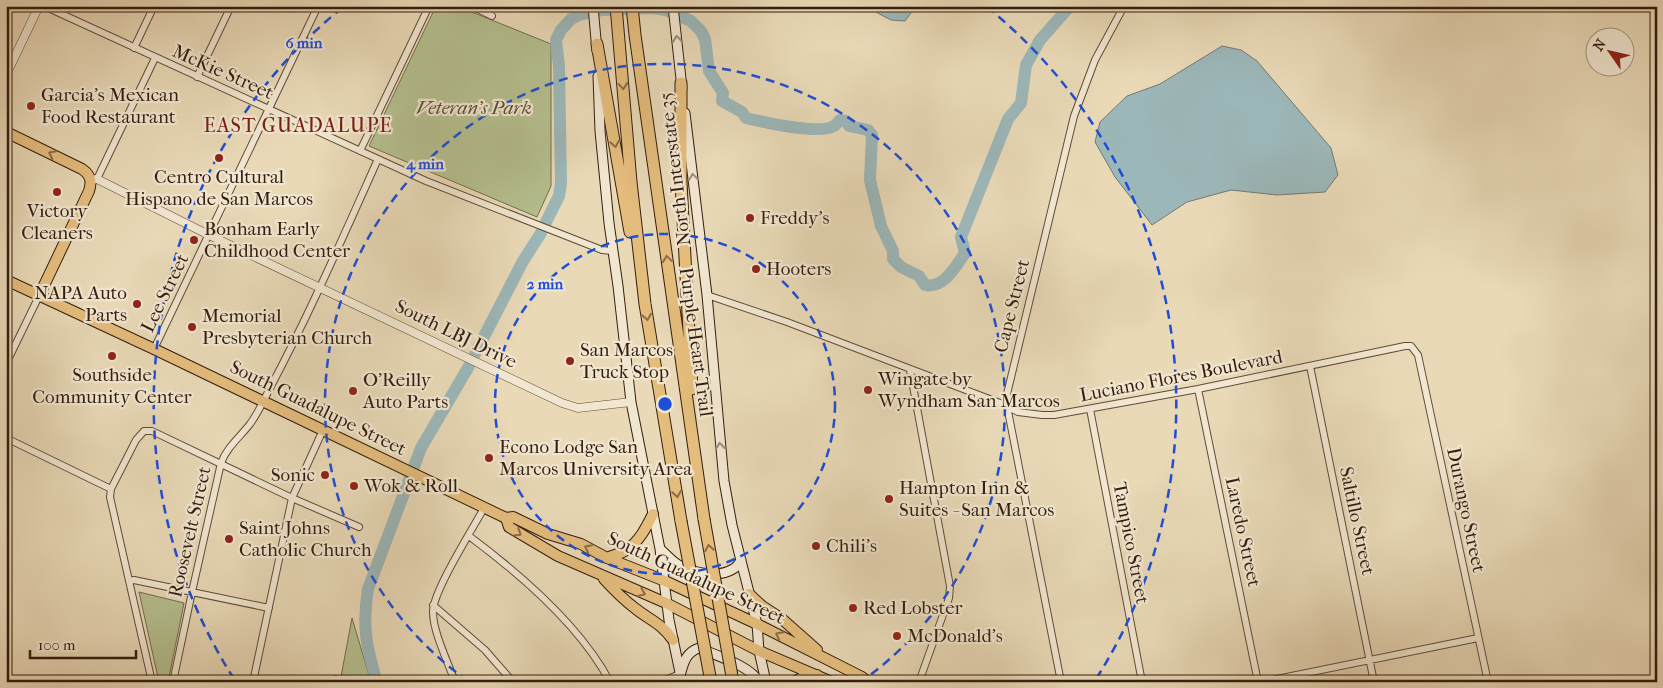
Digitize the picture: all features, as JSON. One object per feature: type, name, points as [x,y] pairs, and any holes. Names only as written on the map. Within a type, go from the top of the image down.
[{"type":"highway","points":[[616,6],[631,182],[644,293],[681,521],[711,682]]},
{"type":"highway","name":"Purple Heart Trail","points":[[632,6],[704,519],[733,682]]},
{"type":"highway","points":[[596,42],[626,212],[644,293]]},
{"type":"highway","points":[[680,77],[681,182],[696,463]]},
{"type":"main road","points":[[593,6],[600,131],[612,251],[631,402],[660,548],[666,603],[681,678]]},
{"type":"main road","name":"North Interstate 35","points":[[673,6],[707,295],[724,481],[757,624],[759,651],[766,682]]},
{"type":"main road","name":"South LBJ Drive","points":[[6,132],[82,169],[94,180]]},
{"type":"main road","points":[[39,296],[94,180]]},
{"type":"main road","name":"South Guadalupe Street","points":[[6,280],[484,508],[506,518],[513,517],[548,534],[581,544],[607,558],[665,581],[757,624],[862,677],[868,682]]},
{"type":"main road","points":[[607,558],[624,552],[634,544],[645,530],[653,514]]},
{"type":"main road","name":"South Guadalupe Street","points":[[506,518],[509,527],[558,556],[666,603],[759,651],[832,682]]},
{"type":"main road","points":[[660,548],[681,566],[705,574],[735,569],[741,560]]},
{"type":"main road","points":[[602,576],[621,597],[661,625],[673,640]]},
{"type":"main road","points":[[749,594],[762,606],[782,619],[827,659]]},
{"type":"main road","points":[[681,678],[683,662],[693,650],[699,648],[739,665],[757,678],[759,682]]},
{"type":"main road","points":[[794,682],[803,677],[818,675]]},
{"type":"street","points":[[6,76],[39,6]]},
{"type":"street","name":"McKie Street","points":[[44,6],[426,182],[602,250],[612,251]]},
{"type":"street","points":[[134,48],[154,6]]},
{"type":"street","points":[[197,77],[231,6]]},
{"type":"street","name":"Lee Street","points":[[154,349],[318,6]]},
{"type":"street","points":[[360,151],[429,6]]},
{"type":"street","points":[[472,6],[492,16]]},
{"type":"street","name":"Cape Street","points":[[1061,682],[1007,406],[1012,372],[1074,116],[1095,60],[1124,6]]},
{"type":"street","points":[[94,180],[155,58]]},
{"type":"street","name":"Roosevelt Street","points":[[173,682],[221,463],[229,448],[250,424],[263,402],[320,286],[378,159]]},
{"type":"street","name":"South LBJ Drive","points":[[94,180],[320,286],[568,406],[578,408],[631,402]]},
{"type":"street","name":"Luciano Flores Boulevard","points":[[707,295],[787,322],[1007,406],[1018,412],[1042,415],[1090,409],[1411,346]]},
{"type":"street","points":[[6,364],[39,296]]},
{"type":"street","name":"Durango Street","points":[[1411,346],[1418,355],[1488,682]]},
{"type":"street","name":"Saltillo Street","points":[[1310,366],[1374,682]]},
{"type":"street","points":[[910,370],[950,586],[949,598],[919,682]]},
{"type":"street","name":"Laredo Street","points":[[1198,388],[1258,682]]},
{"type":"street","name":"Tampico Street","points":[[1090,409],[1142,682]]},
{"type":"street","points":[[254,682],[292,498],[323,430]]},
{"type":"street","points":[[152,682],[110,497],[111,489],[136,440],[144,431],[152,431],[292,498],[360,527]]},
{"type":"street","points":[[6,438],[111,489]]},
{"type":"street","points":[[455,682],[435,626],[433,605],[440,588],[484,508]]},
{"type":"street","points":[[469,536],[543,598],[594,656],[610,682]]},
{"type":"street","points":[[129,581],[134,580],[269,608]]},
{"type":"street","points":[[433,605],[485,650],[513,682]]},
{"type":"street","points":[[1262,682],[1478,638]]},
{"type":"street","points":[[660,682],[681,678]]},
{"type":"green space","name":"Veteran's Park","points":[[436,6],[457,6],[551,44],[551,186],[537,217],[369,146]]},
{"type":"green space","points":[[139,592],[184,603],[168,682],[159,682]]},
{"type":"green space","points":[[352,618],[371,682],[340,682]]},
{"type":"water","points":[[864,6],[916,6],[905,21],[891,20]]},
{"type":"water","points":[[1222,46],[1241,50],[1257,61],[1331,148],[1338,175],[1325,192],[1277,195],[1231,190],[1187,202],[1152,225],[1115,177],[1095,142],[1100,122],[1127,96],[1160,84]]},
{"type":"waterway","points":[[546,222],[559,196],[561,183],[559,66],[556,40],[561,30],[571,19],[579,15],[603,10],[652,8],[666,10],[691,21],[701,31],[705,39],[709,71],[723,93],[722,101],[742,112],[746,118],[791,127],[817,129],[834,126],[840,120],[846,121],[849,126],[868,130],[872,135],[870,180],[881,226],[893,251],[893,259],[901,267],[919,276],[925,285],[938,284],[949,275],[965,253],[961,237],[1008,119],[1021,103],[1026,65],[1040,40],[1070,6]]},
{"type":"waterway","points":[[475,354],[523,261],[541,233]]},
{"type":"waterway","points":[[377,682],[366,636],[365,614],[368,589],[421,448],[469,366]]},
{"type":"place","name":"Garcia's Mexican Food Restaurant","points":[[31,106]]},
{"type":"place","name":"Centro Cultural Hispano de San Marcos","points":[[219,158]]},
{"type":"place","name":"Victory Cleaners","points":[[57,192]]},
{"type":"place","name":"Freddy's","points":[[750,218]]},
{"type":"place","name":"Bonham Early Childhood Center","points":[[194,240]]},
{"type":"place","name":"Hooters","points":[[756,269]]},
{"type":"place","name":"NAPA Auto Parts","points":[[137,304]]},
{"type":"place","name":"Memorial Presbyterian Church","points":[[192,327]]},
{"type":"place","name":"Southside Community Center","points":[[112,356]]},
{"type":"place","name":"San Marcos Truck Stop","points":[[570,361]]},
{"type":"place","name":"Wingate by Wyndham San Marcos","points":[[868,390]]},
{"type":"place","name":"O'Reilly Auto Parts","points":[[353,391]]},
{"type":"place","name":"Econo Lodge San Marcos University Area","points":[[489,458]]},
{"type":"place","name":"Sonic","points":[[325,475]]},
{"type":"place","name":"Wok & Roll","points":[[354,486]]},
{"type":"place","name":"Hampton Inn & Suites - San Marcos","points":[[889,499]]},
{"type":"place","name":"Saint Johns Catholic Church","points":[[229,539]]},
{"type":"place","name":"Chili's","points":[[816,546]]},
{"type":"place","name":"Red Lobster","points":[[853,608]]},
{"type":"place","name":"McDonald's","points":[[897,636]]},
{"type":"district","name":"EAST GUADALUPE","points":[[298,125]]}]
